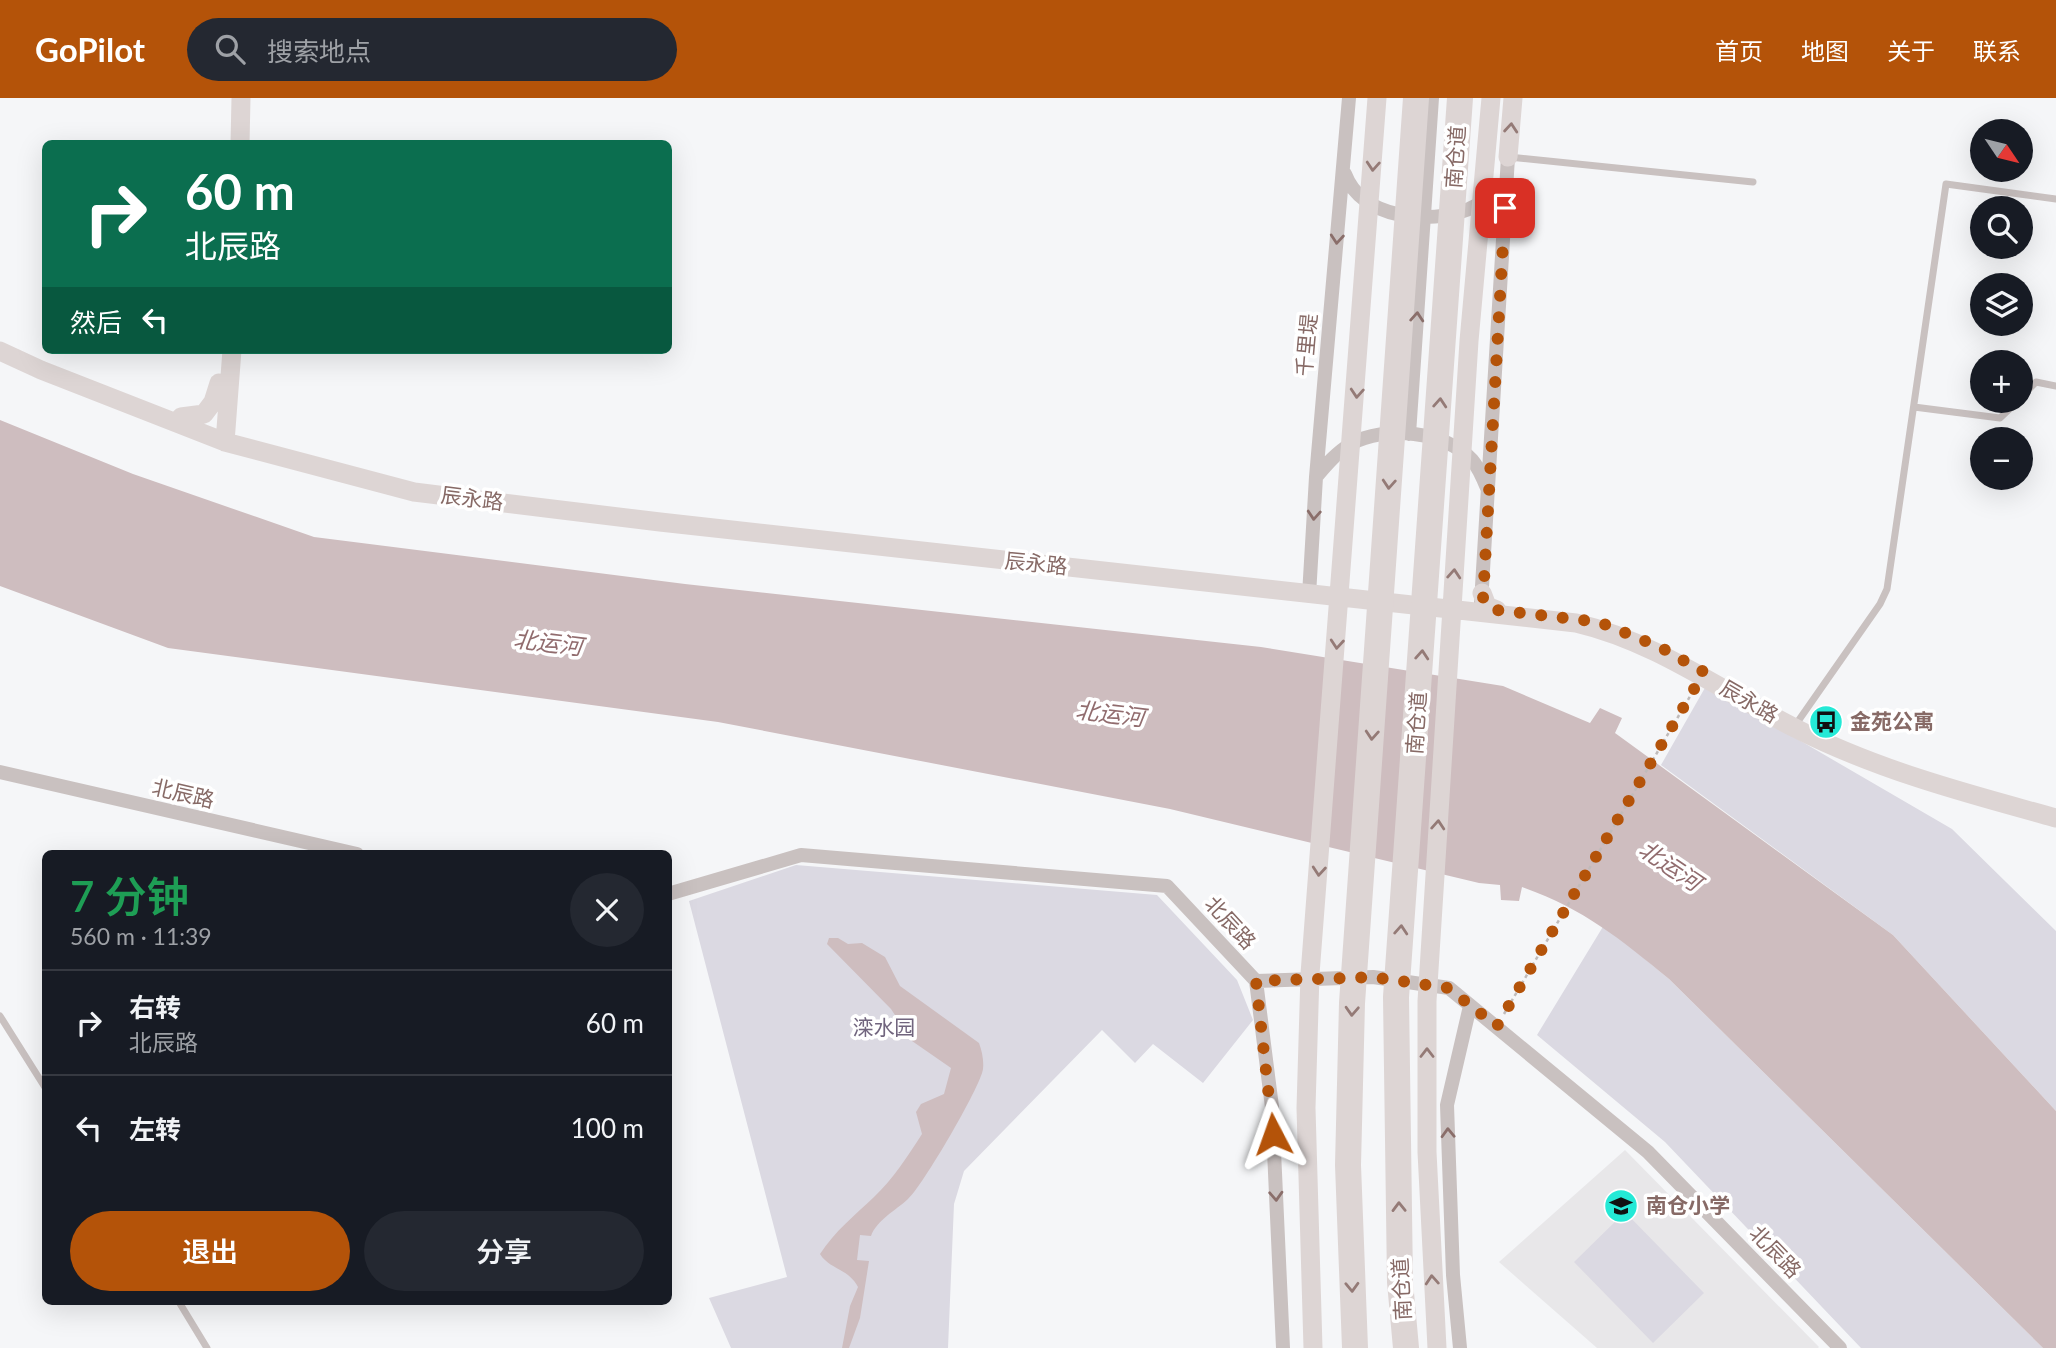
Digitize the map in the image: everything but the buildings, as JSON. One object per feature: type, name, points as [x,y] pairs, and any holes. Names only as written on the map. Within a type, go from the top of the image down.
[{"type":"highway","name":"南仓道","points":[[1355,1348],[1348,1165],[1352,1003],[1416,98]]},
{"type":"highway","name":"南仓道","points":[[1406,1348],[1400,1282],[1396,997],[1460,98]]},
{"type":"main road","points":[[228,140],[230,98]]},
{"type":"main road","points":[[240,140],[241,98]]},
{"type":"main road","points":[[1313,1348],[1306,1108],[1310,974],[1361,345],[1377,98]]},
{"type":"main road","points":[[1437,1348],[1427,1165],[1427,1001],[1469,341],[1491,98]]},
{"type":"main road","points":[[1508,157],[1513,98]]},
{"type":"main road","name":"辰永路","points":[[0,342],[179,420]]},
{"type":"main road","name":"辰永路","points":[[0,351],[179,420],[354,469],[424,484],[659,516],[1309,593],[1485,606],[1576,619],[1620,629],[1660,647],[1796,726],[1891,763],[2056,811]]},
{"type":"main road","points":[[179,420],[204,414],[211,407],[225,380],[222,354]]},
{"type":"main road","points":[[219,431],[231,354]]},
{"type":"main road","name":"辰永路","points":[[1485,606],[1609,630],[1655,649],[1796,726],[1888,768],[2056,818]]},
{"type":"street","name":"千里堤","points":[[1309,593],[1316,477],[1349,98]]},
{"type":"street","points":[[1409,434],[1432,98]]},
{"type":"street","points":[[1485,606],[1488,493],[1508,157]]},
{"type":"street","points":[[1343,170],[1355,195],[1371,204],[1423,217],[1470,209],[1506,186]]},
{"type":"street","points":[[1316,477],[1330,460],[1350,444],[1368,436],[1409,434],[1441,441],[1471,459],[1488,493]]},
{"type":"street","name":"北辰路","points":[[0,772],[340,850]]},
{"type":"street","name":"北辰路","points":[[672,893],[801,855],[1167,886],[1256,981],[1373,977],[1448,988],[1648,1152],[1840,1348]]},
{"type":"street","points":[[1256,981],[1272,1107],[1283,1348]]},
{"type":"street","points":[[1460,1348],[1452,1275],[1447,1105],[1470,1006]]},
{"type":"lane","points":[[1508,157],[1753,182]]},
{"type":"lane","points":[[1796,726],[1880,604],[1887,589],[1946,184],[2056,199]]},
{"type":"lane","points":[[2033,386],[2036,383],[2056,386]]},
{"type":"lane","points":[[1914,407],[2000,418],[2005,413]]},
{"type":"lane","points":[[0,1016],[42,1083]]},
{"type":"lane","points":[[181,1305],[207,1348]]},
{"type":"path","points":[[1497,1026],[1702,676]]},
{"type":"shaded area","name":"南仓小学","points":[[1625,1150],[1818,1348],[1597,1348],[1499,1262]]},
{"type":"green space","points":[[1706,686],[1952,829],[2056,931],[2056,1111],[1893,935],[1661,765]]},
{"type":"green space","name":"滦水园","points":[[796,865],[1157,895],[1237,980],[1253,1020],[1203,1083],[1153,1044],[1135,1063],[1102,1030],[964,1171],[954,1204],[948,1348],[731,1348],[709,1298],[787,1277],[689,901]]},
{"type":"green space","points":[[1604,925],[1669,979],[2043,1348],[1861,1348],[1665,1142],[1537,1035]]},
{"type":"green space","points":[[1625,1212],[1704,1293],[1653,1343],[1574,1262]]},
{"type":"water","name":"北运河","points":[[0,420],[133,474],[314,537],[685,584],[1261,647],[1503,686],[1590,723],[1600,708],[1622,718],[1615,733],[1893,935],[2056,1111],[2056,1348],[2043,1348],[1669,979],[1600,926],[1564,905],[1522,887],[1519,901],[1501,900],[1500,885],[1479,883],[1170,809],[718,722],[168,648],[0,586]]},
{"type":"water","points":[[829,938],[838,938],[848,944],[862,943],[885,957],[900,986],[979,1043],[983,1063],[980,1079],[962,1114],[915,1191],[882,1220],[871,1236],[860,1235],[857,1260],[869,1261],[860,1318],[849,1348],[842,1348],[850,1306],[858,1287],[850,1276],[828,1263],[820,1254],[839,1231],[881,1190],[906,1159],[922,1134],[916,1112],[921,1104],[944,1094],[951,1068],[912,1041],[891,1009],[827,944]]},
{"type":"place","name":"金苑公寓","points":[[1826,722]]},
{"type":"place","name":"南仓小学","points":[[1621,1206]]},
{"type":"route","points":[[1273,1134],[1256,981],[1373,977],[1448,988],[1497,1026],[1704,672],[1660,647],[1599,622],[1497,610],[1487,606],[1483,599],[1505,208]]}]
